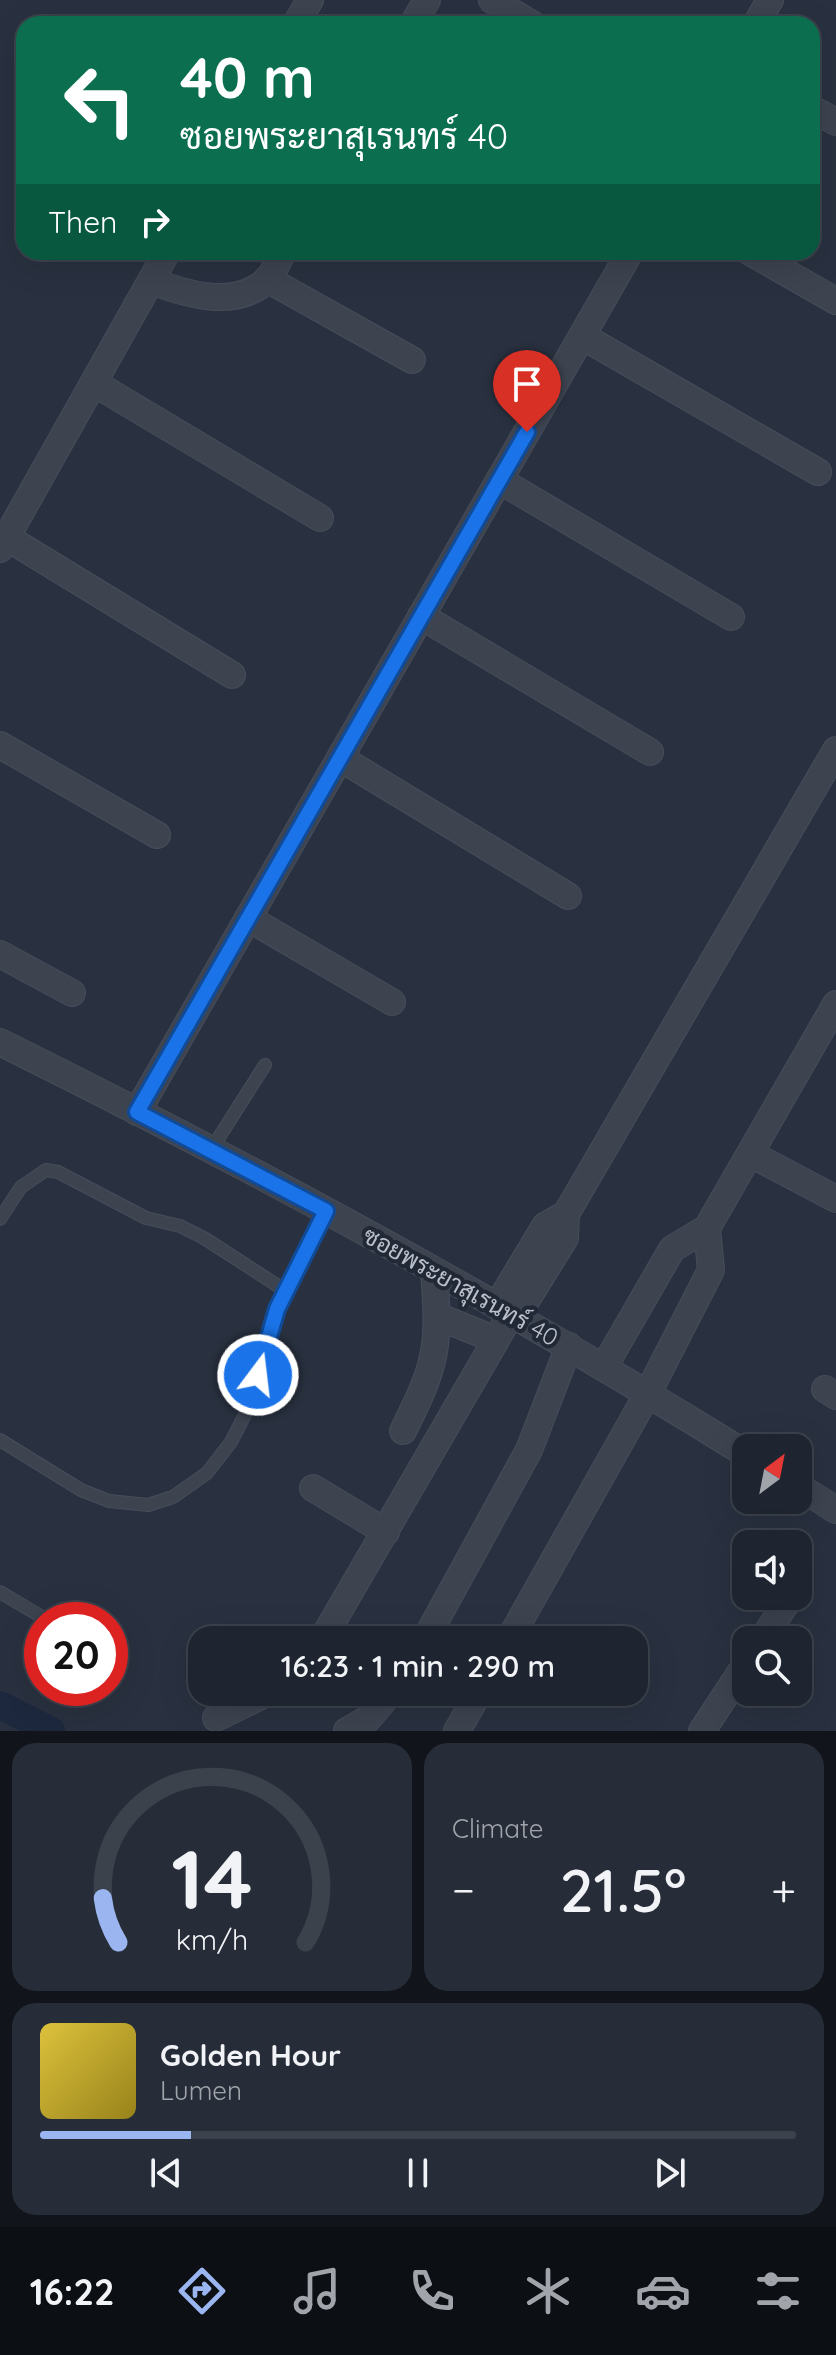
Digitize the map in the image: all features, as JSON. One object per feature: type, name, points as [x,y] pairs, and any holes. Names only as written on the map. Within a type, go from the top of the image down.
[{"type":"street","points":[[492,0],[519,16]]},
{"type":"street","points":[[163,260],[3,543],[232,675]]},
{"type":"street","points":[[151,281],[183,293],[220,298],[247,291],[267,279],[278,260]]},
{"type":"street","points":[[137,1112],[625,260]]},
{"type":"street","points":[[764,260],[836,301]]},
{"type":"street","points":[[267,279],[412,360]]},
{"type":"street","points":[[582,336],[818,472]]},
{"type":"street","points":[[94,383],[320,518]]},
{"type":"street","points":[[499,480],[731,617]]},
{"type":"street","points":[[421,616],[650,752]]},
{"type":"street","points":[[0,745],[157,835]]},
{"type":"street","points":[[330,1626],[496,1340],[508,1313],[565,1238],[566,1214],[836,750]]},
{"type":"street","points":[[340,758],[568,896]]},
{"type":"street","points":[[248,918],[392,1002]]},
{"type":"street","points":[[0,954],[72,993]]},
{"type":"street","points":[[604,1367],[672,1249],[707,1228],[836,1004]]},
{"type":"street","name":"ซอยพระยาสุเรนทร์ 40","points":[[0,1042],[326,1211],[569,1346],[732,1445]]},
{"type":"street","points":[[751,1154],[836,1199]]},
{"type":"street","points":[[517,1626],[648,1393],[711,1270],[707,1228]]},
{"type":"street","points":[[403,1431],[434,1365],[437,1316],[434,1271]]},
{"type":"street","points":[[437,1316],[496,1340]]},
{"type":"street","points":[[433,1626],[529,1450],[569,1346]]},
{"type":"street","points":[[313,1488],[386,1532]]},
{"type":"street","points":[[812,1495],[836,1510]]},
{"type":"street","points":[[702,1731],[732,1685]]},
{"type":"street","points":[[216,1718],[240,1706]]},
{"type":"street","points":[[347,1731],[368,1719],[379,1706]]},
{"type":"street","points":[[457,1731],[471,1706]]},
{"type":"lane","points":[[211,1151],[265,1065]]},
{"type":"lane","points":[[0,1219],[28,1181],[46,1170],[58,1172],[146,1218],[180,1226],[204,1238],[286,1291]]},
{"type":"lane","points":[[0,1440],[81,1490],[109,1501],[148,1505],[173,1497],[207,1473],[231,1442],[251,1403],[277,1309],[326,1211]]},
{"type":"lane","points":[[0,1592],[24,1606]]},
{"type":"waterway","points":[[0,1705],[51,1731]]},
{"type":"route","points":[[258,1375],[277,1309],[326,1211],[137,1112],[527,432]]}]
